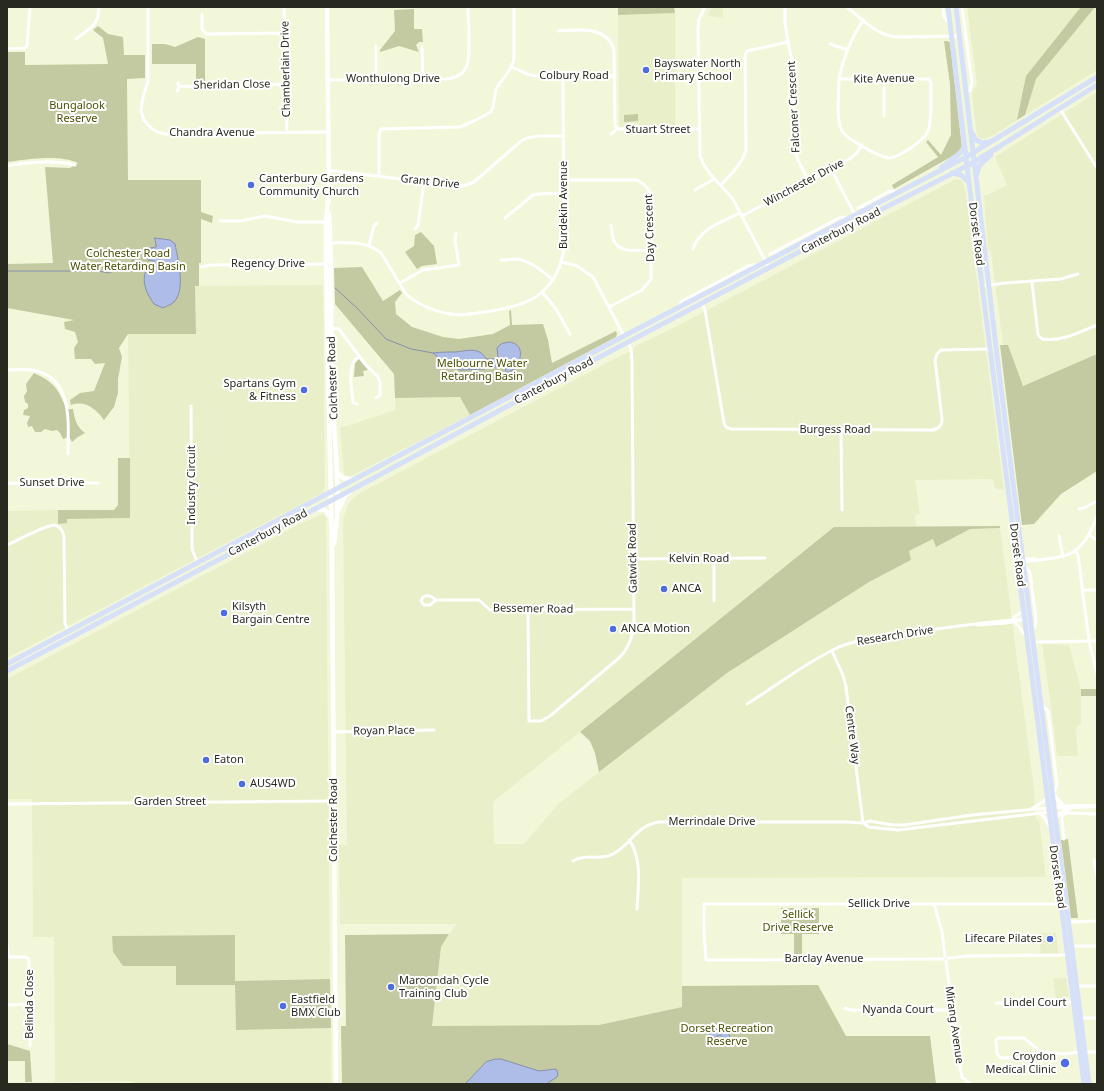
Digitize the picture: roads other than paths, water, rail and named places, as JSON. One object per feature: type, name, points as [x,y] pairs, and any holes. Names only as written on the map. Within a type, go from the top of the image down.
[{"type":"main road","name":"Colchester Road","points":[[327,7],[329,328],[337,490],[337,512],[332,556]]},
{"type":"main road","name":"Dorset Road","points":[[948,7],[969,183],[985,286],[1022,562],[1027,636],[1031,642]]},
{"type":"main road","name":"Dorset Road","points":[[956,7],[976,177],[985,286]]},
{"type":"main road","name":"Canterbury Road","points":[[7,671],[355,488],[551,382],[967,166],[1060,109],[1096,81]]},
{"type":"main road","name":"Canterbury Road","points":[[7,664],[358,479],[394,458],[624,336],[765,263],[772,256],[973,154],[1096,81]]},
{"type":"main road","points":[[970,130],[979,142],[992,142]]},
{"type":"main road","points":[[927,178],[960,153],[965,146]]},
{"type":"main road","points":[[976,177],[980,165],[997,148]]},
{"type":"main road","points":[[952,174],[964,177],[969,183]]},
{"type":"main road","points":[[855,215],[859,221]]},
{"type":"main road","name":"Colchester Road","points":[[329,328],[328,387],[332,500],[336,1084]]},
{"type":"main road","points":[[624,336],[628,342]]},
{"type":"main road","points":[[548,377],[551,382]]},
{"type":"main road","points":[[394,458],[398,465]]},
{"type":"main road","points":[[336,471],[346,480],[358,479]]},
{"type":"main road","points":[[337,512],[345,496],[355,488]]},
{"type":"main road","points":[[315,509],[325,510],[330,514],[332,520]]},
{"type":"main road","name":"Dorset Road","points":[[1022,562],[1024,610],[1032,630],[1031,642],[1048,810],[1064,903],[1069,922],[1072,946],[1074,986],[1073,1002],[1089,1084]]},
{"type":"main road","points":[[101,614],[104,620]]},
{"type":"main road","name":"Dorset Road","points":[[1037,697],[1041,704],[1056,816],[1067,955],[1081,1018],[1084,1084]]},
{"type":"main road","points":[[1052,793],[1063,806]]},
{"type":"main road","points":[[1055,809],[1063,806],[1097,806]]},
{"type":"main road","points":[[1048,810],[1078,806]]},
{"type":"main road","points":[[1056,816],[1070,808]]},
{"type":"street","points":[[7,49],[22,49],[27,46],[30,7]]},
{"type":"street","points":[[76,39],[95,24],[99,7]]},
{"type":"street","name":"Chandra Avenue","points":[[148,7],[148,81],[141,106],[144,120],[151,128],[157,132],[165,134],[328,132]]},
{"type":"street","name":"Chamberlain Drive","points":[[284,7],[287,132]]},
{"type":"street","name":"Wonthulong Drive","points":[[327,80],[451,79],[459,75],[466,69],[469,58],[468,7]]},
{"type":"street","points":[[379,176],[380,130],[386,128],[455,127],[468,125],[492,109],[496,89],[512,67],[514,57],[514,7]]},
{"type":"street","points":[[705,7],[699,19],[698,28],[699,153],[706,170],[729,194],[762,253],[765,263],[770,267]]},
{"type":"street","name":"Falconer Crescent","points":[[785,7],[785,24],[793,68],[794,149],[808,180]]},
{"type":"street","points":[[847,7],[881,32],[895,37],[959,36]]},
{"type":"street","name":"Dorset Road","points":[[943,7],[944,17],[951,26]]},
{"type":"street","name":"Dorset Road","points":[[962,7],[972,83],[970,90],[967,92]]},
{"type":"street","points":[[202,14],[202,29],[206,34],[285,33]]},
{"type":"street","points":[[862,145],[846,135],[841,128],[838,116],[839,80],[848,50],[856,32],[864,20]]},
{"type":"street","name":"Stuart Street","points":[[558,31],[594,31],[606,36],[610,41],[614,50],[615,125],[617,129]]},
{"type":"street","points":[[721,185],[737,167],[746,150],[746,51],[788,42]]},
{"type":"street","points":[[830,44],[848,50]]},
{"type":"street","points":[[376,46],[376,79]]},
{"type":"street","points":[[422,47],[423,79]]},
{"type":"street","name":"Colbury Road","points":[[512,67],[527,74],[536,76],[614,76]]},
{"type":"street","name":"Burdekin Avenue","points":[[369,245],[381,253],[406,294],[424,306],[455,315],[518,305],[529,301],[542,292],[553,280],[562,262],[564,248],[564,76]]},
{"type":"street","points":[[884,79],[884,116]]},
{"type":"street","name":"Kite Avenue","points":[[839,80],[929,79],[931,82],[930,122],[928,131],[923,138],[911,148],[892,158],[880,156],[862,145]]},
{"type":"street","name":"Sheridan Close","points":[[177,91],[179,85],[213,87],[286,84]]},
{"type":"street","points":[[1060,109],[1097,168]]},
{"type":"street","name":"Stuart Street","points":[[611,134],[617,129],[699,129]]},
{"type":"street","name":"Grant Drive","points":[[328,170],[463,186],[474,182],[521,141],[533,136],[564,136]]},
{"type":"street","name":"Winchester Drive","points":[[693,249],[695,243],[704,233],[851,158],[856,154],[862,145]]},
{"type":"street","points":[[7,166],[40,163],[65,163],[75,165]]},
{"type":"street","points":[[831,169],[855,215]]},
{"type":"street","points":[[695,190],[714,179]]},
{"type":"street","name":"Day Crescent","points":[[564,180],[637,180],[643,182],[648,187],[651,194],[652,250],[650,282],[642,290],[609,307]]},
{"type":"street","points":[[415,229],[418,225],[424,182]]},
{"type":"street","name":"Canterbury Road","points":[[860,210],[864,205],[890,191],[899,192]]},
{"type":"street","points":[[505,218],[533,195],[564,193]]},
{"type":"street","points":[[220,221],[240,221],[265,216],[296,222],[328,222]]},
{"type":"street","name":"Canterbury Road","points":[[772,256],[778,250],[841,217],[849,218]]},
{"type":"street","points":[[328,243],[360,243],[369,245],[374,226],[377,223]]},
{"type":"street","points":[[610,226],[614,241],[621,248],[627,250],[652,250]]},
{"type":"street","points":[[400,283],[424,270],[459,265],[455,240],[456,233]]},
{"type":"street","points":[[501,260],[523,260],[553,280]]},
{"type":"street","points":[[562,262],[577,266],[593,277],[624,336]]},
{"type":"street","name":"Regency Drive","points":[[201,267],[206,263],[328,264]]},
{"type":"street","points":[[985,286],[1061,279],[1078,274]]},
{"type":"street","points":[[1032,282],[1038,335],[1042,340],[1066,337],[1097,325]]},
{"type":"street","points":[[542,292],[556,309],[570,334]]},
{"type":"street","name":"Burgess Road","points":[[702,303],[705,310],[724,423],[726,427],[731,429],[933,430],[939,428],[942,424],[935,360],[937,354],[941,350],[993,349]]},
{"type":"street","points":[[329,328],[339,329],[359,356],[379,379],[380,395],[376,398]]},
{"type":"street","name":"Gatwick Road","points":[[528,610],[529,721],[541,721],[550,716],[619,658],[624,653],[631,640],[634,609],[632,361],[631,349],[628,342]]},
{"type":"street","points":[[356,403],[352,366],[353,361],[359,356]]},
{"type":"street","points":[[7,370],[31,370],[41,373],[59,386],[64,395],[67,406],[68,454]]},
{"type":"street","name":"Industry Circuit","points":[[191,406],[192,548],[198,563]]},
{"type":"street","points":[[842,430],[842,510]]},
{"type":"street","points":[[444,432],[446,438]]},
{"type":"street","name":"Sunset Drive","points":[[7,483],[54,485],[62,483],[98,482]]},
{"type":"street","points":[[1079,509],[1097,501]]},
{"type":"street","points":[[1032,630],[1035,626],[1036,620],[1030,572],[1022,562],[1033,558],[1040,560],[1052,560],[1063,557],[1074,551],[1083,544],[1089,536],[1097,516]]},
{"type":"street","points":[[7,545],[50,526],[57,526],[64,534],[65,624],[69,631]]},
{"type":"street","points":[[1054,533],[1060,534],[1063,557]]},
{"type":"street","points":[[1089,536],[1097,540]]},
{"type":"street","points":[[1074,551],[1078,558],[1089,641],[1097,674]]},
{"type":"street","name":"Kelvin Road","points":[[633,559],[766,558]]},
{"type":"street","points":[[714,559],[714,601]]},
{"type":"street","points":[[1083,590],[1097,590]]},
{"type":"street","name":"Bessemer Road","points":[[436,600],[430,605],[424,605],[421,601],[423,597],[428,595],[436,600],[479,600],[490,610],[634,609]]},
{"type":"street","points":[[1008,620],[1016,617],[1024,610]]},
{"type":"street","name":"Research Drive","points":[[747,704],[798,669],[840,646],[869,638],[1008,620],[1027,619]]},
{"type":"street","name":"Research Drive","points":[[963,626],[1014,622],[1027,619]]},
{"type":"street","points":[[1014,622],[1019,625],[1024,634],[1027,636]]},
{"type":"street","points":[[1031,642],[1097,641]]},
{"type":"street","name":"Centre Way","points":[[832,651],[844,675],[863,823]]},
{"type":"street","name":"Royan Place","points":[[333,732],[434,730]]},
{"type":"street","points":[[1028,810],[1043,802],[1047,798]]},
{"type":"street","name":"Garden Street","points":[[7,804],[333,801]]},
{"type":"street","points":[[1078,806],[1083,814]]},
{"type":"street","name":"Merrindale Drive","points":[[573,861],[581,858],[604,858],[611,855],[620,850],[644,826],[659,822],[863,823],[870,821],[892,825],[904,825],[982,814],[1028,810],[1048,810]]},
{"type":"street","name":"Merrindale Drive","points":[[863,823],[869,826],[898,830],[1039,813],[1048,810]]},
{"type":"street","points":[[1039,813],[1044,817],[1051,828]]},
{"type":"street","points":[[982,814],[983,820]]},
{"type":"street","points":[[1064,839],[1063,815],[1097,814]]},
{"type":"street","points":[[948,819],[948,824]]},
{"type":"street","points":[[629,840],[634,846],[638,862],[637,909]]},
{"type":"street","points":[[1094,860],[1097,877]]},
{"type":"street","name":"Sellick Drive","points":[[706,960],[704,904],[1064,903]]},
{"type":"street","name":"Mirang Avenue","points":[[934,904],[942,932],[960,1072],[970,1084]]},
{"type":"street","points":[[1069,922],[1097,921]]},
{"type":"street","points":[[7,945],[8,957]]},
{"type":"street","points":[[1072,946],[1097,946]]},
{"type":"street","name":"Barclay Avenue","points":[[706,960],[945,959],[969,956],[1067,955]]},
{"type":"street","name":"Belinda Close","points":[[8,957],[24,957],[29,960],[30,1046]]},
{"type":"street","points":[[1074,986],[1097,986]]},
{"type":"street","name":"Lindel Court","points":[[996,1003],[1073,1002]]},
{"type":"street","points":[[7,1005],[30,1004]]},
{"type":"street","name":"Nyanda Court","points":[[845,1008],[850,1010],[952,1010]]},
{"type":"street","points":[[1081,1018],[1097,1018]]},
{"type":"street","points":[[1040,1051],[1031,1057],[1001,1058],[997,1054],[996,1040],[998,1038],[1024,1038],[1040,1051],[1068,1054],[1097,1052]]},
{"type":"water","points":[[155,238],[170,240],[175,244],[180,274],[180,290],[178,296],[173,303],[163,308],[154,304],[144,284],[146,270],[156,267],[156,265],[154,261],[148,260],[142,252],[145,249],[156,247]]},
{"type":"water","points":[[509,342],[514,343],[519,348],[520,360],[516,368],[506,374],[505,367],[460,370],[442,361],[433,353],[472,350],[480,352],[486,359],[492,359],[498,358],[497,348],[501,344]]},
{"type":"water","points":[[718,1027],[722,1027],[730,1036],[725,1039],[720,1035],[714,1038],[709,1038],[709,1029],[715,1028],[717,1030]]},
{"type":"water","points":[[501,1059],[539,1071],[556,1069],[558,1073],[557,1077],[546,1084],[465,1084],[486,1062]]},
{"type":"waterway","points":[[7,271],[98,271],[109,273],[131,263],[137,254],[142,252]]},
{"type":"waterway","points":[[335,288],[358,309],[386,339],[411,349],[433,353]]},
{"type":"place","name":"Bayswater North Primary School","points":[[646,70]]},
{"type":"place","name":"Canterbury Gardens Community Church","points":[[251,185]]},
{"type":"place","name":"Spartans Gym & Fitness","points":[[304,390]]},
{"type":"place","name":"ANCA","points":[[664,589]]},
{"type":"place","name":"Kilsyth Bargain Centre","points":[[224,613]]},
{"type":"place","name":"ANCA Motion","points":[[613,629]]},
{"type":"place","name":"Eaton","points":[[206,760]]},
{"type":"place","name":"AUS4WD","points":[[242,784]]},
{"type":"place","name":"Lifecare Pilates","points":[[1050,939]]},
{"type":"place","name":"Maroondah Cycle Training Club","points":[[391,987]]},
{"type":"place","name":"Eastfield BMX Club","points":[[283,1006]]},
{"type":"place","name":"Croydon Medical Clinic","points":[[1065,1063]]},
{"type":"park label","name":"Bungalook Reserve","points":[[77,112]]},
{"type":"park label","name":"Colchester Road Water Retarding Basin","points":[[128,260]]},
{"type":"park label","name":"Melbourne Water Retarding Basin","points":[[482,370]]},
{"type":"park label","name":"Sellick Drive Reserve","points":[[798,921]]},
{"type":"park label","name":"Dorset Recreation Reserve","points":[[727,1035]]}]
